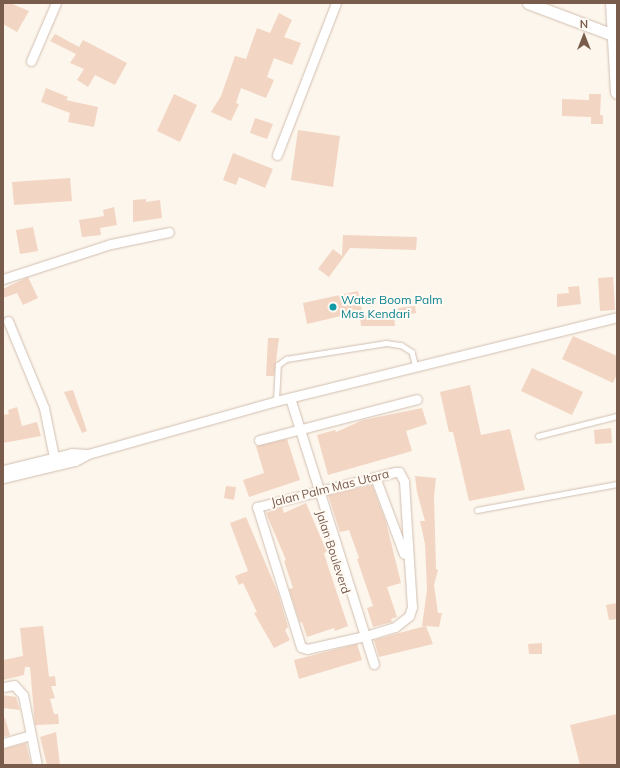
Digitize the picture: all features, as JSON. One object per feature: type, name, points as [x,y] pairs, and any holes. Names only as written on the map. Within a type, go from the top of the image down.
[{"type":"main road","points":[[612,3],[617,92]]},
{"type":"street","points":[[30,61],[56,3]]},
{"type":"street","points":[[277,155],[336,3]]},
{"type":"street","points":[[528,3],[613,35]]},
{"type":"street","points":[[3,279],[111,244],[169,232]]},
{"type":"street","points":[[3,478],[75,461],[88,454],[283,400],[617,318]]},
{"type":"street","points":[[8,321],[44,408],[54,457]]},
{"type":"street","points":[[258,440],[417,399]]},
{"type":"street","name":"Jalan Bouleverd","points":[[283,400],[297,429],[363,636],[374,664]]},
{"type":"street","points":[[3,470],[72,453],[88,454]]},
{"type":"street","name":"Jalan Palm Mas Utara","points":[[399,472],[403,477],[407,561],[412,607],[409,616],[395,627],[307,649],[301,647],[256,510],[260,505],[316,491],[399,472]]},
{"type":"street","points":[[375,477],[407,561]]},
{"type":"street","points":[[3,687],[14,685],[24,695],[37,765]]},
{"type":"street","points":[[3,743],[31,735]]},
{"type":"lane","points":[[283,400],[278,365],[286,359],[386,343],[401,345],[412,352],[416,367]]},
{"type":"lane","points":[[538,436],[617,416]]},
{"type":"lane","points":[[477,510],[617,484]]},
{"type":"building","points":[[3,3],[10,3],[29,11],[17,32],[3,24]]},
{"type":"building","points":[[279,13],[292,20],[284,37],[301,43],[292,65],[274,58],[267,77],[274,80],[266,98],[241,88],[236,103],[239,104],[231,121],[211,112],[221,96],[235,56],[246,59],[257,28],[270,33]]},
{"type":"building","points":[[55,34],[79,47],[83,40],[127,63],[115,85],[95,75],[88,87],[77,80],[84,69],[70,63],[76,54],[50,41]]},
{"type":"building","points":[[46,88],[68,97],[66,100],[98,107],[94,127],[68,122],[70,113],[41,102]]},
{"type":"building","points":[[174,94],[197,105],[180,142],[157,131]]},
{"type":"building","points":[[589,94],[601,94],[600,115],[603,115],[603,124],[591,124],[591,117],[562,116],[562,99],[589,100]]},
{"type":"building","points":[[255,118],[273,124],[267,139],[250,133]]},
{"type":"building","points":[[298,130],[340,136],[333,187],[291,180]]},
{"type":"building","points":[[233,153],[273,169],[265,188],[239,177],[236,185],[223,180]]},
{"type":"building","points":[[70,178],[72,201],[14,205],[12,182]]},
{"type":"building","points":[[146,199],[146,202],[160,200],[162,218],[133,222],[133,200]]},
{"type":"building","points":[[114,207],[117,225],[100,228],[101,235],[82,237],[79,220],[104,216],[103,210]]},
{"type":"building","points":[[33,227],[38,251],[20,254],[16,230]]},
{"type":"building","points":[[343,235],[417,237],[416,250],[350,248],[329,277],[318,269],[333,249],[342,256]]},
{"type":"building","points":[[28,277],[38,298],[23,305],[17,293],[3,298],[3,289]]},
{"type":"building","points":[[613,277],[615,310],[600,311],[598,278]]},
{"type":"building","points":[[579,286],[581,304],[557,307],[557,294],[569,293],[568,287]]},
{"type":"building","name":"Water Boom Palm Mas Kendari","points":[[358,291],[362,311],[307,324],[303,303]]},
{"type":"building","points":[[415,306],[416,313],[399,316],[398,308]]},
{"type":"building","points":[[394,315],[395,326],[361,326],[360,316]]},
{"type":"building","points":[[573,336],[617,356],[617,374],[613,383],[562,359]]},
{"type":"building","points":[[268,338],[279,338],[274,376],[266,376]]},
{"type":"building","points":[[532,368],[583,392],[572,415],[521,391]]},
{"type":"building","points":[[470,385],[481,435],[510,429],[525,490],[469,501],[453,432],[449,432],[440,392]]},
{"type":"building","points":[[73,390],[87,431],[82,433],[64,392]]},
{"type":"building","points":[[17,407],[22,426],[37,422],[41,436],[3,443],[3,415],[9,414],[8,410]]},
{"type":"building","points":[[422,408],[427,424],[406,431],[412,451],[328,475],[317,435],[335,430],[336,432],[363,420]]},
{"type":"building","points":[[611,428],[612,443],[595,444],[594,430]]},
{"type":"building","points":[[287,439],[300,480],[249,497],[243,480],[264,473],[256,446]]},
{"type":"building","points":[[415,476],[436,478],[434,497],[436,569],[438,570],[434,585],[438,613],[442,613],[439,627],[426,626],[433,644],[379,657],[374,640],[425,626],[422,626],[427,590],[425,544],[420,521],[425,521],[417,492]]},
{"type":"building","points":[[372,485],[386,522],[401,583],[387,587],[397,617],[391,619],[392,622],[373,627],[367,608],[373,606],[357,559],[359,558],[349,530],[340,532],[328,495]]},
{"type":"building","points":[[226,486],[236,487],[234,500],[224,498]]},
{"type":"building","points":[[306,503],[327,552],[324,553],[348,626],[335,631],[334,628],[307,637],[302,622],[300,623],[289,589],[293,588],[284,561],[286,560],[266,513],[282,507],[284,513]]},
{"type":"building","points":[[246,517],[278,593],[288,627],[285,630],[290,640],[274,648],[254,613],[257,612],[243,583],[239,585],[235,576],[248,571],[230,523]]},
{"type":"building","points":[[617,603],[617,619],[609,620],[606,605]]},
{"type":"building","points":[[43,626],[49,677],[55,676],[56,686],[51,686],[55,698],[50,699],[54,714],[58,714],[59,724],[35,725],[30,667],[25,667],[24,675],[3,680],[3,660],[23,656],[20,628]]},
{"type":"building","points":[[542,643],[542,654],[529,654],[528,644]]},
{"type":"building","points":[[357,644],[362,660],[299,679],[294,660]]},
{"type":"building","points":[[3,695],[16,697],[20,710],[3,708]]},
{"type":"building","points":[[617,714],[617,765],[580,765],[570,725]]},
{"type":"building","points":[[3,718],[5,718],[10,735],[3,737]]},
{"type":"building","points":[[56,732],[60,765],[47,765],[40,737]]},
{"type":"building","points":[[26,743],[31,765],[3,765],[3,749]]},
{"type":"place","name":"Water Boom Palm Mas Kendari","points":[[333,307]]}]
